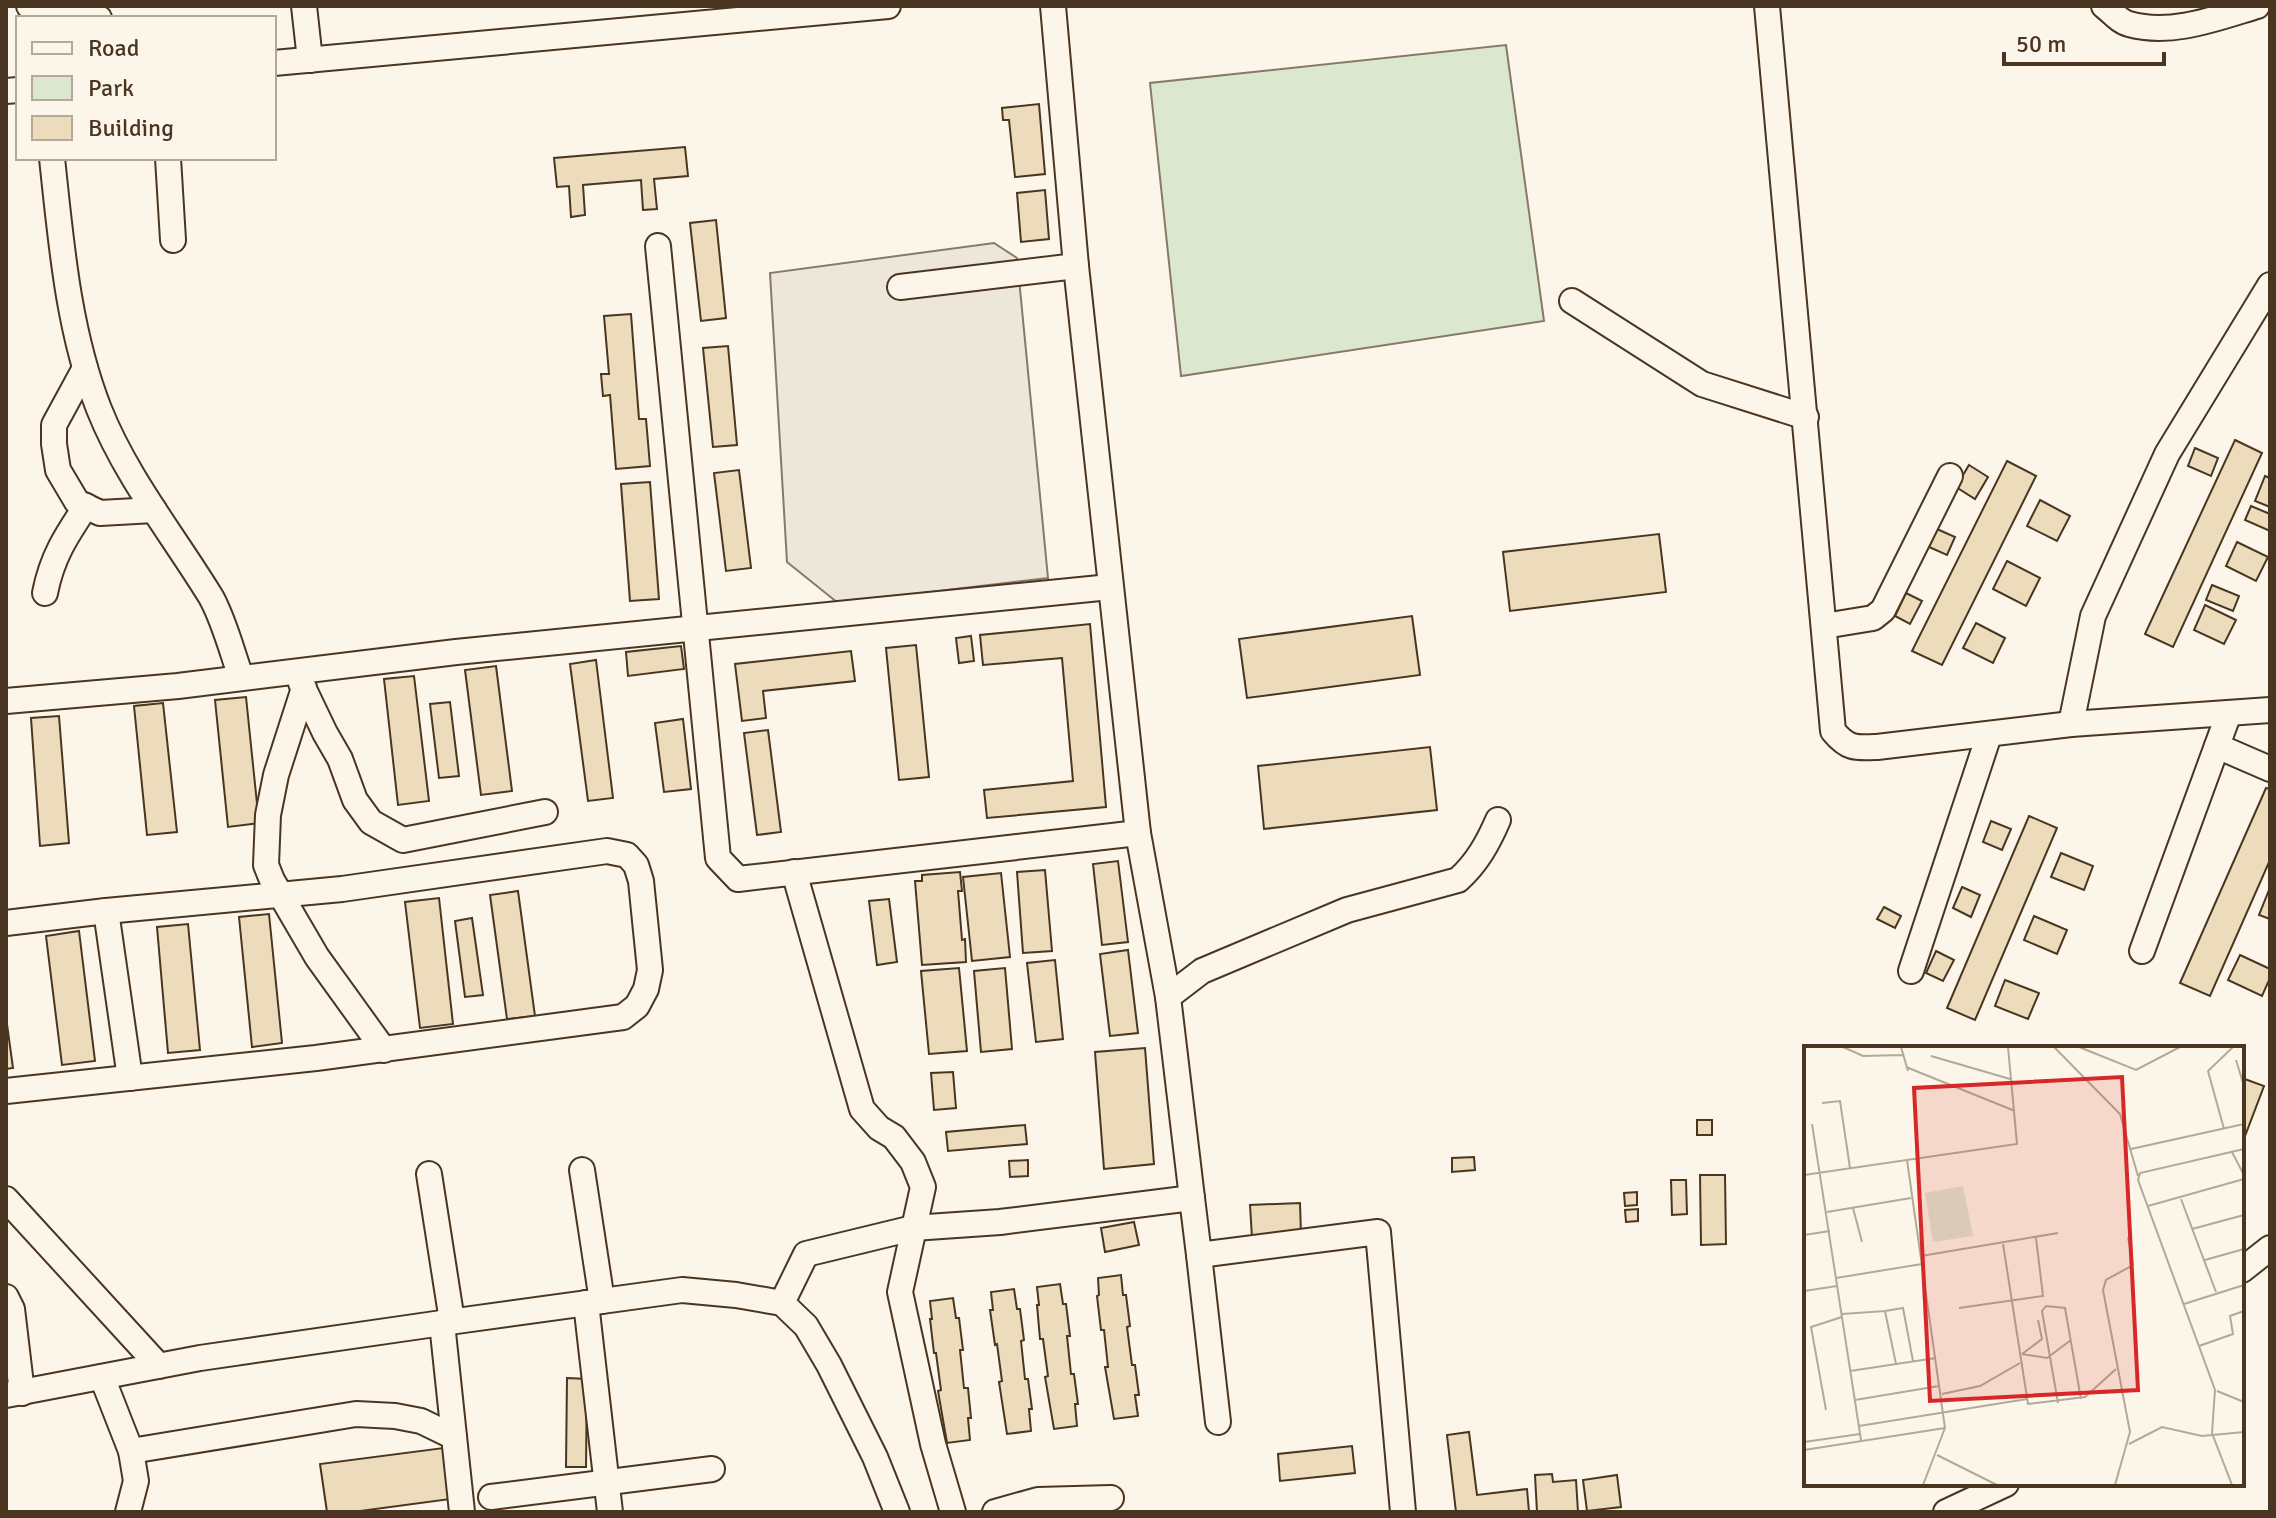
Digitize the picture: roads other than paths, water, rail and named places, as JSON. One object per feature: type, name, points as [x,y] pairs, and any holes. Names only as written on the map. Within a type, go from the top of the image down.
[{"type":"street","points":[[29,6],[88,16]]},
{"type":"street","points":[[304,6],[310,60]]},
{"type":"street","points":[[276,63],[888,6]]},
{"type":"street","points":[[1053,6],[1076,266],[1138,833],[1168,997],[1218,1422]]},
{"type":"street","points":[[1767,6],[1833,731],[1843,743],[1855,748],[1877,747],[2071,724],[2270,710]]},
{"type":"street","points":[[2104,6],[2127,24],[2167,29],[2257,6]]},
{"type":"street","points":[[52,160],[70,296],[85,368],[99,410],[154,510],[213,601],[241,677]]},
{"type":"street","points":[[168,160],[173,240]]},
{"type":"street","points":[[658,246],[718,858],[738,879],[1138,833]]},
{"type":"street","points":[[900,287],[1076,266]]},
{"type":"street","points":[[2071,724],[2093,616],[2167,454],[2270,285]]},
{"type":"street","points":[[1572,301],[1702,384],[1806,417]]},
{"type":"street","points":[[85,368],[54,425],[58,470],[77,502],[100,513],[154,510]]},
{"type":"street","points":[[1824,626],[1873,618],[1883,610],[1950,476]]},
{"type":"street","points":[[45,593],[58,549],[86,506]]},
{"type":"street","points":[[6,701],[178,686],[241,677],[300,680],[456,652],[1110,587]]},
{"type":"street","points":[[300,680],[340,759],[355,800],[371,822],[403,840],[545,812]]},
{"type":"street","points":[[300,680],[268,815],[266,865],[317,957],[384,1050]]},
{"type":"street","points":[[2142,951],[2229,713]]},
{"type":"street","points":[[1911,971],[1989,735]]},
{"type":"street","points":[[2217,746],[2270,769]]},
{"type":"street","points":[[1168,997],[1202,971],[1347,910],[1458,880],[1472,868],[1498,820]]},
{"type":"street","points":[[6,923],[342,889],[607,851],[627,855],[636,865],[641,881],[650,970],[646,989],[637,1006],[623,1017],[384,1050],[6,1091]]},
{"type":"street","points":[[794,872],[862,1109],[879,1128],[894,1137],[913,1162],[923,1187],[900,1292],[933,1444],[953,1512]]},
{"type":"street","points":[[106,911],[130,1078]]},
{"type":"street","points":[[582,1170],[610,1512]]},
{"type":"street","points":[[429,1174],[447,1322],[462,1512]]},
{"type":"street","points":[[782,1303],[806,1254],[913,1228],[1000,1222],[1192,1198]]},
{"type":"street","points":[[6,1199],[159,1366]]},
{"type":"street","points":[[1199,1255],[1378,1232],[1403,1512]]},
{"type":"street","points":[[2244,1268],[2270,1248]]},
{"type":"street","points":[[6,1297],[12,1309],[14,1394],[200,1358],[682,1290],[782,1303],[806,1326],[829,1365],[875,1457],[897,1512]]},
{"type":"street","points":[[102,1377],[131,1451],[136,1481],[128,1512]]},
{"type":"street","points":[[131,1451],[356,1414],[421,1421],[454,1437]]},
{"type":"street","points":[[491,1497],[712,1469]]},
{"type":"street","points":[[1946,1512],[2002,1486]]},
{"type":"street","points":[[995,1512],[1038,1500],[1111,1498]]}]
